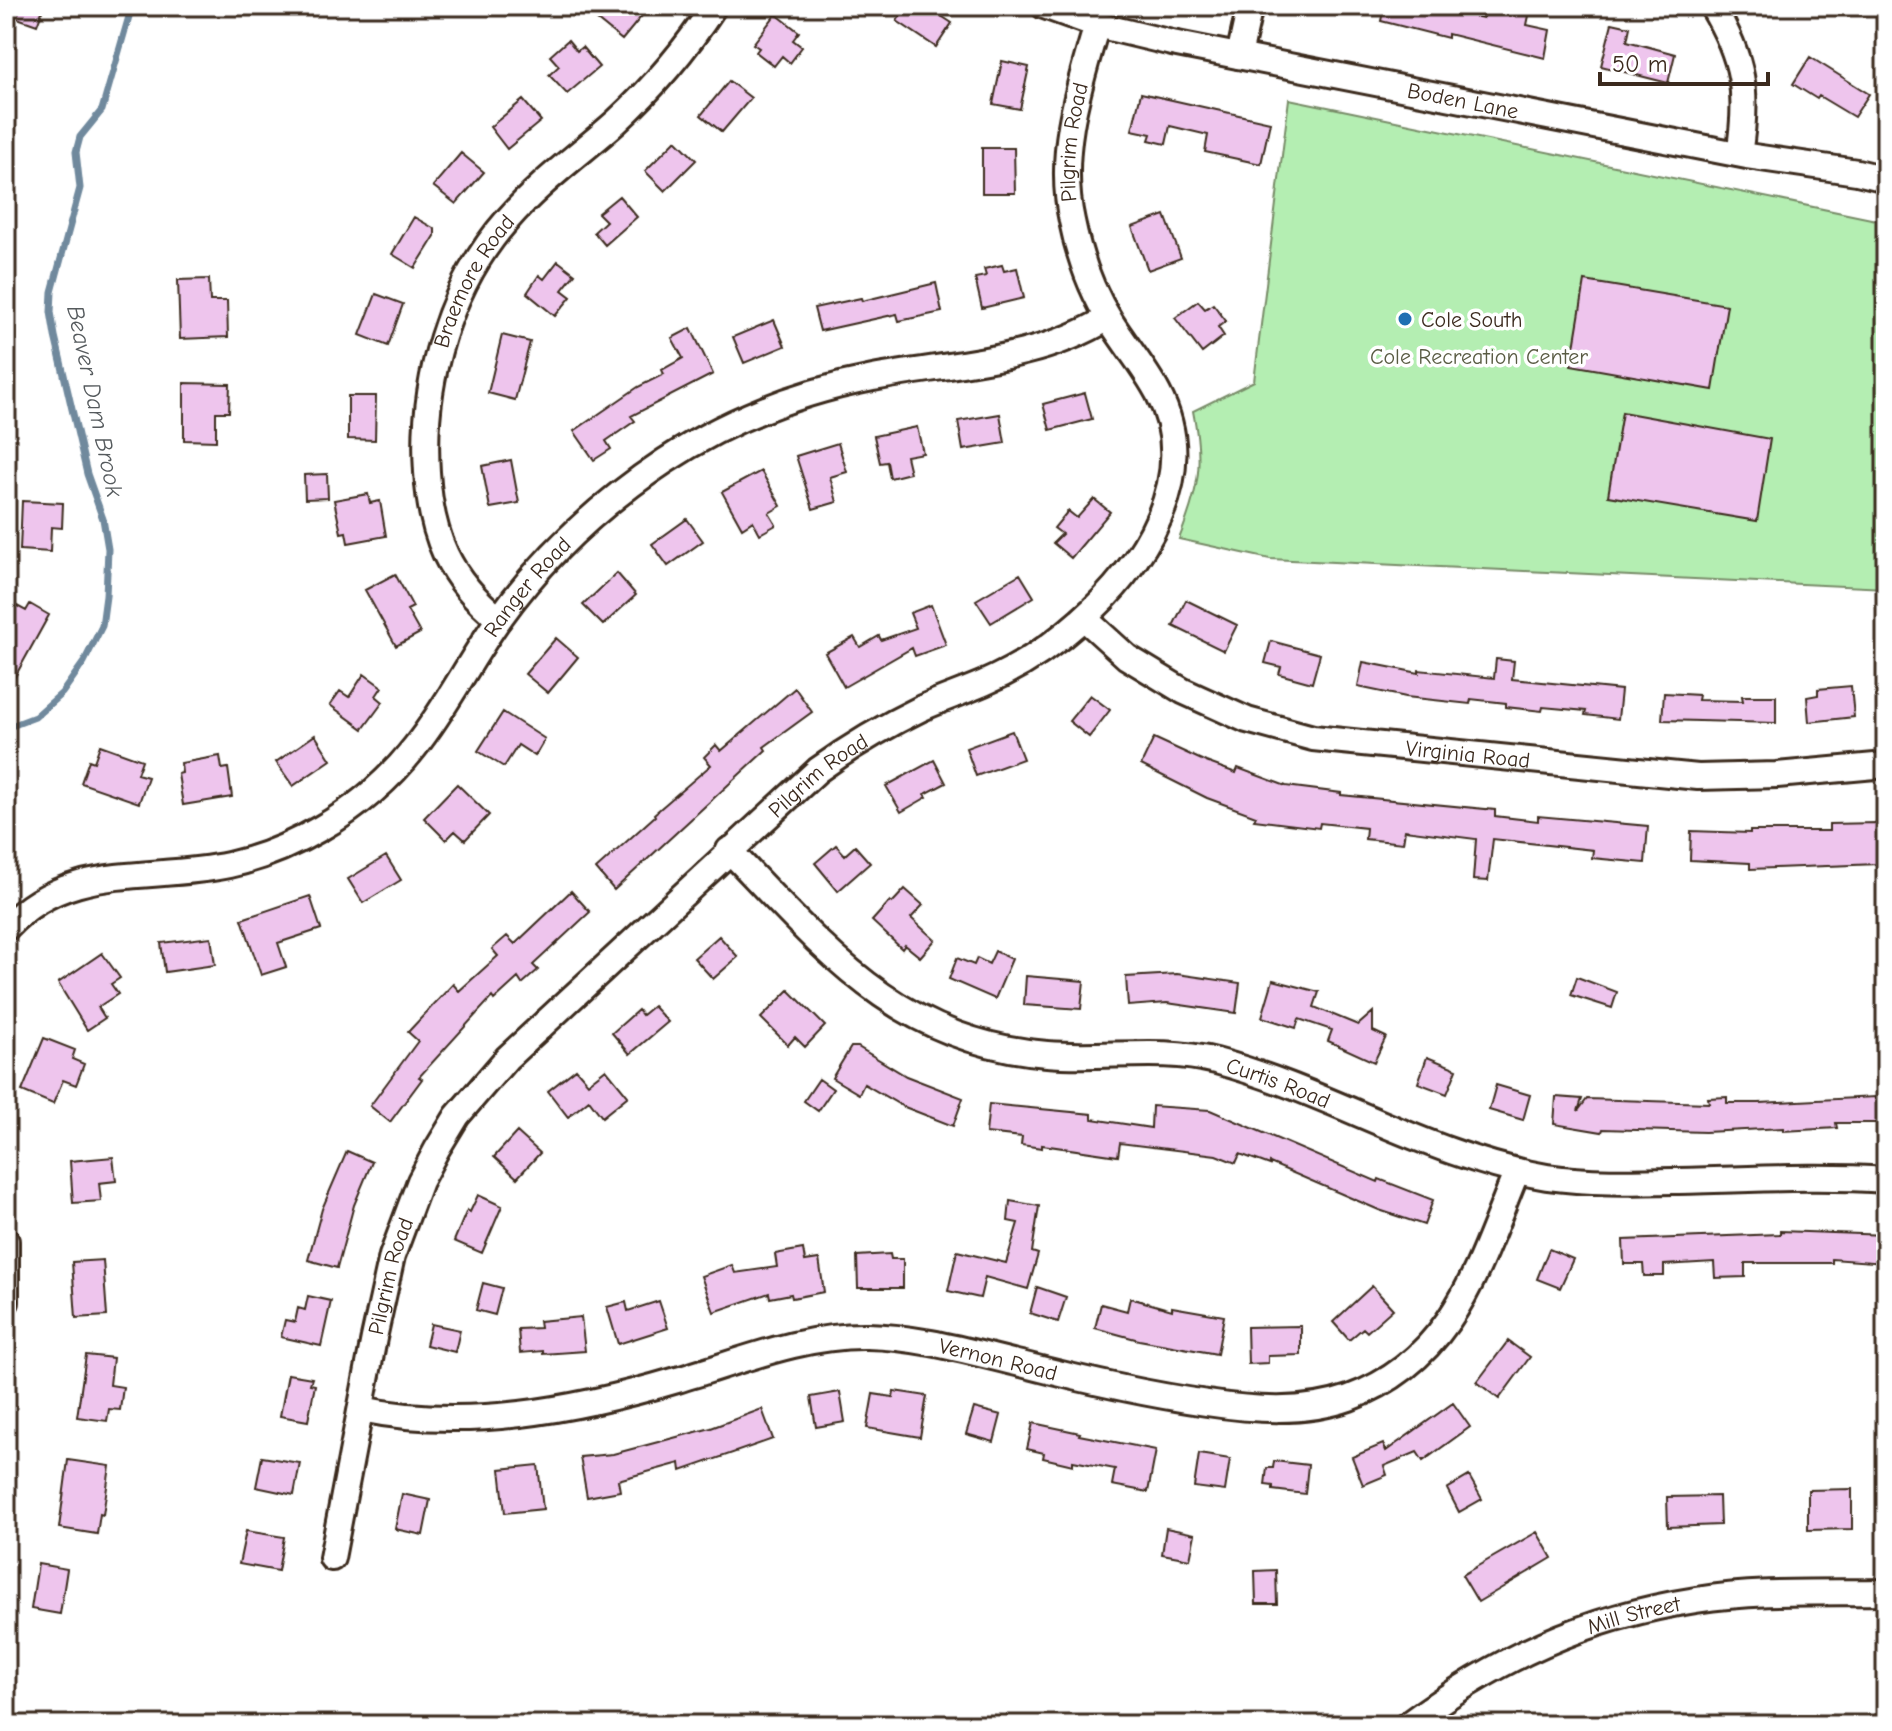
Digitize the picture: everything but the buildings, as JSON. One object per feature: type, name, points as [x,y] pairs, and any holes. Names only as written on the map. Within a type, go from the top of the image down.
[{"type":"street","name":"Braemore Road","points":[[499,619],[464,589],[453,571],[433,518],[428,490],[426,427],[435,364],[445,331],[470,273],[507,219],[530,195],[638,102],[680,53],[714,6]]},
{"type":"street","name":"Boden Lane","points":[[1044,6],[1097,25],[1239,56],[1739,154],[1886,179]]},
{"type":"street","points":[[1239,56],[1250,6]]},
{"type":"street","points":[[1712,6],[1732,43],[1745,94],[1745,121],[1739,154]]},
{"type":"street","name":"Pilgrim Road","points":[[332,1558],[382,1295],[396,1244],[420,1181],[457,1116],[524,1041],[794,791],[843,751],[924,707],[1010,671],[1061,638],[1084,618],[1128,569],[1159,520],[1174,468],[1168,418],[1159,395],[1108,318],[1079,249],[1067,188],[1070,123],[1097,25]]},
{"type":"street","name":"Ranger Road","points":[[6,928],[44,896],[71,886],[122,874],[229,865],[292,844],[323,827],[373,790],[415,748],[499,619],[535,573],[588,519],[648,473],[720,429],[810,392],[1042,348],[1077,336],[1108,318]]},
{"type":"street","name":"Virginia Road","points":[[1084,618],[1127,657],[1183,691],[1247,720],[1313,738],[1698,777],[1777,775],[1886,765]]},
{"type":"street","name":"Curtis Road","points":[[729,850],[854,976],[883,997],[939,1029],[967,1039],[1028,1052],[1160,1053],[1213,1060],[1272,1079],[1457,1152],[1517,1171],[1558,1178],[1609,1182],[1886,1180]]},
{"type":"street","name":"Vernon Road","points":[[361,1409],[410,1417],[446,1418],[563,1407],[627,1394],[806,1341],[866,1336],[923,1341],[1101,1384],[1184,1400],[1257,1409],[1319,1405],[1346,1399],[1396,1375],[1418,1359],[1438,1338],[1468,1290],[1517,1171]]},
{"type":"street","points":[[6,1241],[6,1302]]},
{"type":"street","name":"Mill Street","points":[[1407,1725],[1460,1687],[1529,1649],[1562,1634],[1611,1619],[1696,1600],[1742,1595],[1886,1592]]},
{"type":"green space","name":"Cole Recreation Center","points":[[1289,99],[1886,222],[1886,588],[1270,559],[1179,539],[1198,476],[1193,411],[1254,381]]},
{"type":"waterway","name":"Beaver Dam Brook","points":[[6,728],[35,717],[62,693],[84,662],[102,626],[108,549],[103,519],[87,474],[51,312],[52,292],[80,188],[76,152],[80,137],[102,110],[132,6]]},
{"type":"place","name":"Cole South","points":[[1405,319]]}]
